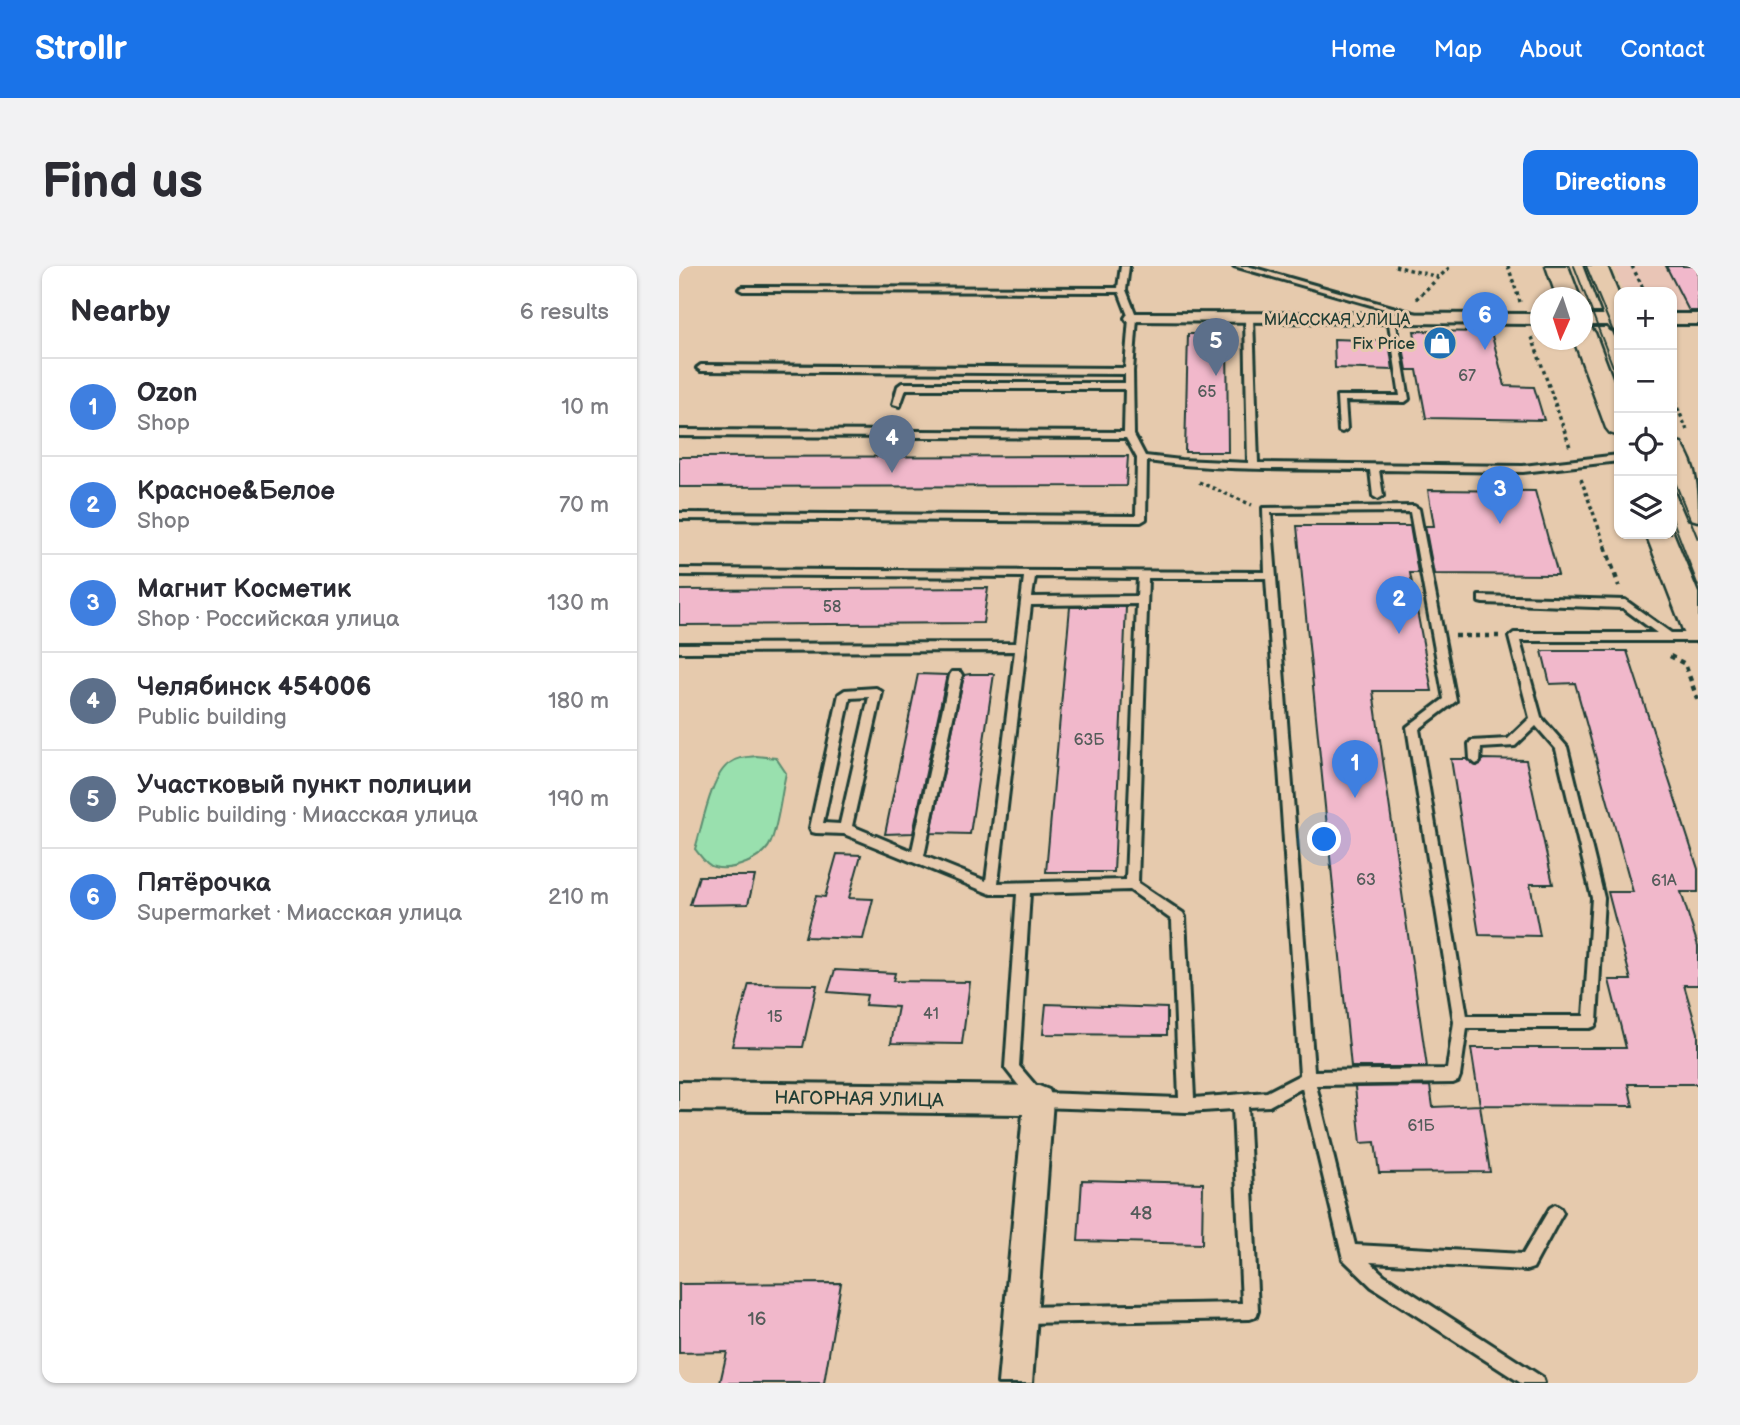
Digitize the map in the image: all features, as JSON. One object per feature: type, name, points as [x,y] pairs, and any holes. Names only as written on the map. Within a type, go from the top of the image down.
[{"type":"main road","points":[[1557,266],[1565,287]]},
{"type":"main road","points":[[1596,266],[1614,309]]},
{"type":"main road","points":[[1589,350],[1614,415]]},
{"type":"main road","points":[[1680,440],[1698,512]]},
{"type":"main road","points":[[1662,539],[1698,630]]},
{"type":"street","name":"МИАССКАЯ УЛИЦА","points":[[1133,318],[1397,315],[1431,319],[1530,319]]},
{"type":"street","points":[[1677,319],[1698,319]]},
{"type":"street","points":[[1593,320],[1614,321]]},
{"type":"street","name":"НАГОРНАЯ УЛИЦА","points":[[679,1096],[1039,1100]]},
{"type":"street","points":[[1015,1383],[1039,1100]]},
{"type":"lane","points":[[679,516],[1141,519],[1142,458],[1129,435],[1129,371],[1133,318],[1122,290],[1125,266]]},
{"type":"lane","points":[[1238,266],[1397,315],[1405,399],[1340,398],[1342,429]]},
{"type":"lane","points":[[743,289],[1122,290]]},
{"type":"lane","points":[[1249,318],[1253,466]]},
{"type":"lane","points":[[701,369],[1129,371]]},
{"type":"lane","points":[[897,404],[902,386],[1129,386]]},
{"type":"lane","points":[[679,433],[1129,435]]},
{"type":"lane","points":[[1142,458],[1181,463],[1253,466],[1523,469],[1614,459]]},
{"type":"lane","points":[[1374,467],[1378,496]]},
{"type":"lane","points":[[1024,887],[1012,1068],[1039,1100],[1187,1105],[1269,1099],[1307,1078],[1453,1076],[1461,1022],[1413,727],[1450,701],[1414,509],[1266,510],[1307,1078],[1349,1253],[1378,1281],[1536,1383]]},
{"type":"lane","points":[[679,572],[1270,575]]},
{"type":"lane","points":[[991,888],[1030,573]]},
{"type":"lane","points":[[1132,885],[1143,573]]},
{"type":"lane","points":[[1483,599],[1625,604],[1669,637]]},
{"type":"lane","points":[[1027,601],[1142,600]]},
{"type":"lane","points":[[1461,1022],[1590,1022],[1598,898],[1560,747],[1536,719],[1514,637],[1698,637]]},
{"type":"lane","points":[[679,648],[1021,647]]},
{"type":"lane","points":[[917,858],[956,676]]},
{"type":"lane","points":[[845,829],[876,692],[845,694],[816,828],[845,829],[991,888],[1132,885],[1178,917],[1187,1105]]},
{"type":"lane","points":[[1476,759],[1475,744],[1511,743],[1536,719]]},
{"type":"lane","points":[[1021,1315],[1251,1311],[1240,1101]]},
{"type":"lane","points":[[1349,1253],[1527,1262],[1555,1213]]},
{"type":"path","points":[[1395,266],[1439,277]]},
{"type":"path","points":[[1413,266],[1416,272]]},
{"type":"path","points":[[1397,315],[1451,266]]},
{"type":"path","points":[[1509,266],[1530,312]]},
{"type":"path","points":[[1632,266],[1643,287]]},
{"type":"path","points":[[1542,350],[1576,463],[1625,604]]},
{"type":"path","points":[[1675,413],[1680,440]]},
{"type":"path","points":[[1192,479],[1266,510]]},
{"type":"path","points":[[1438,636],[1514,637]]},
{"type":"path","points":[[1636,637],[1685,664],[1698,701]]},
{"type":"shaded area","points":[[1614,266],[1698,266],[1698,313],[1677,313],[1677,287],[1621,287]]},
{"type":"green space","points":[[739,758],[776,758],[786,773],[771,842],[762,854],[747,863],[730,868],[711,866],[695,849],[712,789],[723,769],[730,763]]},
{"type":"building","points":[[1666,266],[1698,266],[1698,311],[1689,311]]},
{"type":"building","points":[[1414,331],[1491,332],[1505,386],[1534,387],[1544,420],[1426,418],[1417,370],[1407,370],[1402,341],[1416,342]]},
{"type":"building","points":[[1188,334],[1227,334],[1228,452],[1185,452]]},
{"type":"building","points":[[1334,339],[1389,341],[1393,370],[1335,368]]},
{"type":"building","points":[[1128,456],[1126,486],[679,487],[679,457]]},
{"type":"building","points":[[1428,490],[1535,491],[1558,575],[1434,574],[1425,526],[1434,526]]},
{"type":"building","points":[[1297,526],[1410,526],[1418,573],[1410,573],[1432,691],[1373,691],[1427,1067],[1351,1067]]},
{"type":"building","points":[[988,588],[983,623],[679,625],[679,590]]},
{"type":"building","points":[[1070,607],[1126,607],[1114,872],[1046,872]]},
{"type":"building","points":[[1542,651],[1627,651],[1698,869],[1698,892],[1681,892],[1698,946],[1698,985],[1684,985],[1698,1033],[1698,1084],[1628,1084],[1633,1106],[1480,1105],[1471,1048],[1626,1048],[1609,980],[1631,980],[1608,892],[1633,892],[1575,683],[1550,684]]},
{"type":"building","points":[[918,674],[947,675],[913,833],[885,834]]},
{"type":"building","points":[[994,674],[970,834],[931,833],[964,675]]},
{"type":"building","points":[[1451,759],[1467,759],[1477,766],[1483,759],[1526,760],[1553,884],[1530,884],[1540,936],[1479,935]]},
{"type":"building","points":[[837,854],[861,855],[849,898],[873,899],[863,939],[805,937],[816,896],[825,897]]},
{"type":"building","points":[[699,876],[755,876],[748,904],[690,905]]},
{"type":"building","points":[[835,970],[895,973],[893,981],[970,982],[962,1044],[891,1043],[898,1007],[865,1005],[867,995],[828,992]]},
{"type":"building","points":[[749,984],[817,985],[803,1047],[732,1046]]},
{"type":"building","points":[[1046,1004],[1167,1008],[1167,1035],[1043,1034]]},
{"type":"building","points":[[1430,1086],[1433,1107],[1480,1105],[1490,1172],[1379,1173],[1375,1142],[1361,1143],[1355,1087]]},
{"type":"building","points":[[1082,1180],[1203,1183],[1202,1244],[1078,1241]]},
{"type":"building","points":[[841,1283],[824,1383],[720,1383],[727,1352],[679,1353],[679,1284]]},
{"type":"tram line","points":[[1574,266],[1614,369]]},
{"type":"tram line","points":[[1586,266],[1614,334]]},
{"type":"tram line","points":[[1672,476],[1698,539]]},
{"type":"tram line","points":[[1677,531],[1698,586]]},
{"type":"place","name":"Fix Price","points":[[1440,343]]},
{"type":"place","name":"Пятёрочка","points":[[1485,350]]},
{"type":"place","name":"Участковый пункт полиции","points":[[1216,376]]},
{"type":"place","name":"Челябинск 454006","points":[[892,473]]},
{"type":"place","name":"Магнит Косметик","points":[[1500,524]]},
{"type":"place","name":"Красное&Белое","points":[[1399,634]]},
{"type":"place","name":"Ozon","points":[[1355,798]]}]
